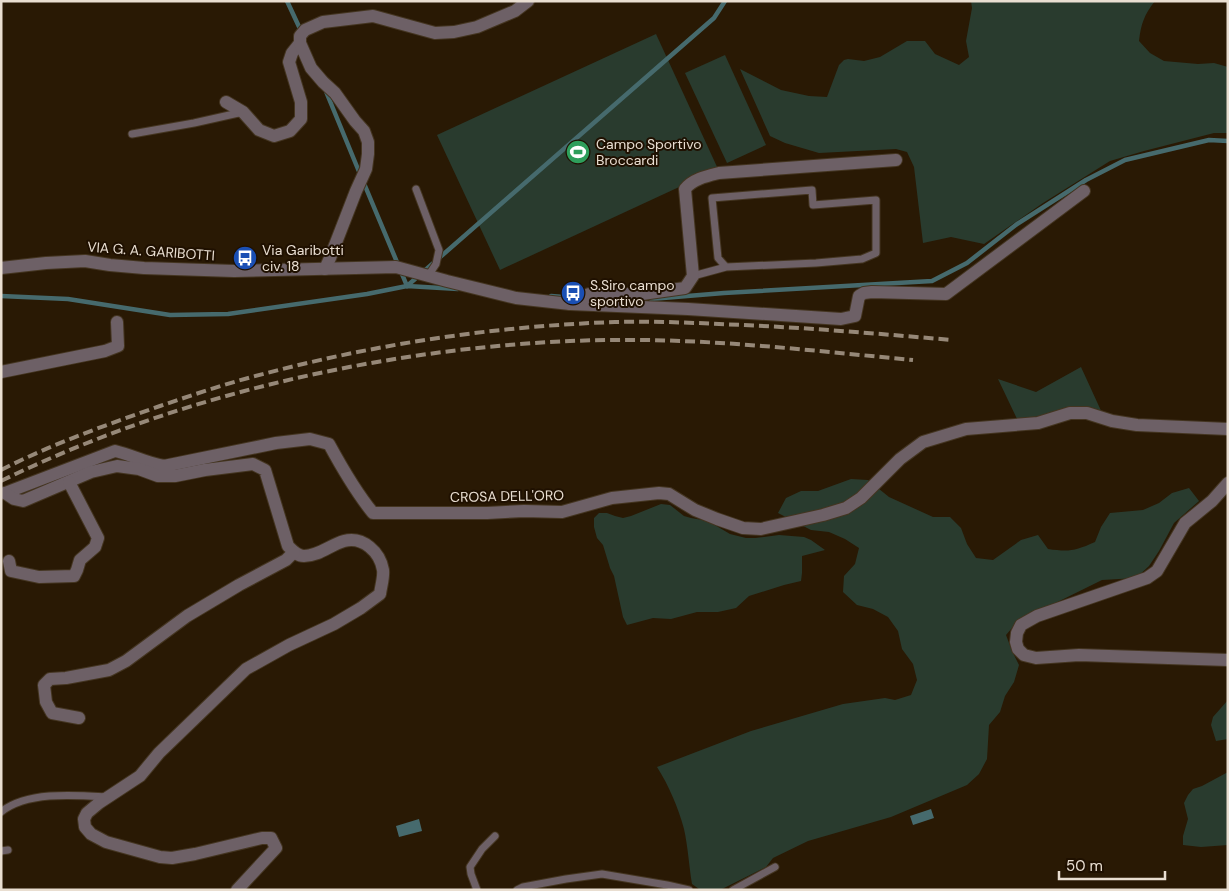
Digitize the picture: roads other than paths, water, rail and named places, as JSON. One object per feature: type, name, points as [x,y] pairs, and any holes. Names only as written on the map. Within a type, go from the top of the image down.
[{"type":"street","points":[[325,268],[366,169],[368,142],[364,131],[355,122],[335,93],[311,68],[300,43],[300,36],[305,30],[323,22],[373,16],[435,33],[454,32],[477,27],[515,11],[528,1]]},
{"type":"street","points":[[226,102],[243,112],[259,130],[274,136],[290,132],[301,119],[301,102],[289,62],[292,53],[300,43]]},
{"type":"street","points":[[570,304],[589,294],[642,294],[685,288],[693,276],[685,189],[689,184],[704,177],[720,174],[896,160]]},
{"type":"street","name":"VIA G. A. GARIBOTTI","points":[[1,268],[85,261],[144,268],[225,271],[396,266],[446,281],[516,298],[570,304],[688,309],[842,319],[855,316],[859,296],[864,293],[946,294],[1084,191]]},
{"type":"street","points":[[1,372],[105,351],[118,346],[117,322]]},
{"type":"street","name":"CROSA DELL'ORO","points":[[69,482],[23,500],[14,499],[5,493],[115,451],[130,454],[152,464],[164,466],[276,443],[310,439],[329,444],[357,492],[373,512],[562,512],[612,498],[659,493],[668,494],[695,510],[743,528],[761,528],[823,515],[846,508],[861,498],[900,460],[923,442],[966,429],[1038,424],[1070,414],[1086,413],[1112,421],[1137,425],[1228,430]]},
{"type":"street","points":[[9,561],[12,571],[39,577],[74,576],[80,560],[95,547],[98,538],[69,482],[91,472],[117,466],[139,468],[158,476],[175,476],[204,470],[253,464],[265,470],[288,546],[294,552],[302,556],[318,554],[332,545],[347,540],[365,542],[377,554],[383,571],[380,594],[341,620],[289,644],[246,669],[159,753],[140,776],[99,803],[84,819],[85,827],[91,834],[106,842],[160,857],[172,858],[262,838],[271,838],[276,848],[237,890]]},
{"type":"street","points":[[1228,483],[1212,501],[1185,522],[1157,571],[1147,578],[1037,616],[1020,626],[1016,633],[1016,642],[1018,649],[1024,654],[1036,658],[1079,655],[1228,660]]},
{"type":"street","points":[[79,718],[52,713],[46,702],[44,685],[50,679],[109,670],[126,661],[187,616],[286,560],[294,552]]},
{"type":"lane","points":[[132,134],[243,112]]},
{"type":"lane","points":[[416,189],[438,250],[436,264],[428,276]]},
{"type":"lane","points":[[693,276],[726,267],[862,259],[876,253],[876,200],[813,206],[812,190],[712,198],[718,258],[726,267]]},
{"type":"lane","points":[[1,812],[17,802],[29,799],[62,795],[110,797]]},
{"type":"lane","points":[[477,890],[470,867],[482,849],[494,836]]},
{"type":"lane","points":[[732,890],[775,867]]},
{"type":"lane","points":[[517,890],[566,879],[602,874],[689,890]]},
{"type":"water","points":[[931,809],[934,818],[913,825],[910,816]]},
{"type":"water","points":[[419,819],[422,831],[399,837],[396,826]]},
{"type":"waterway","points":[[287,1],[301,31]]},
{"type":"waterway","points":[[407,286],[714,18],[725,1]]},
{"type":"waterway","points":[[325,89],[360,174]]},
{"type":"waterway","points":[[651,299],[932,281],[967,263],[1017,224],[1086,180],[1125,160],[1209,140],[1228,141]]},
{"type":"waterway","points":[[363,181],[407,286]]},
{"type":"waterway","points":[[1,296],[68,299],[170,315],[228,314],[367,294],[407,286],[458,289]]},
{"type":"waterway","points":[[551,296],[576,298]]},
{"type":"railway","points":[[1,470],[59,443],[227,384],[310,362],[440,338],[527,327],[647,322],[794,328],[952,340]]},
{"type":"railway","points":[[1,481],[111,434],[225,396],[341,369],[459,350],[558,342],[655,340],[765,346],[913,360]]},
{"type":"place","name":"Campo Sportivo Broccardi","points":[[578,152]]},
{"type":"place","name":"Via Garibotti civ. 18","points":[[245,258]]},
{"type":"place","name":"S.Siro campo sportivo","points":[[573,293]]}]
